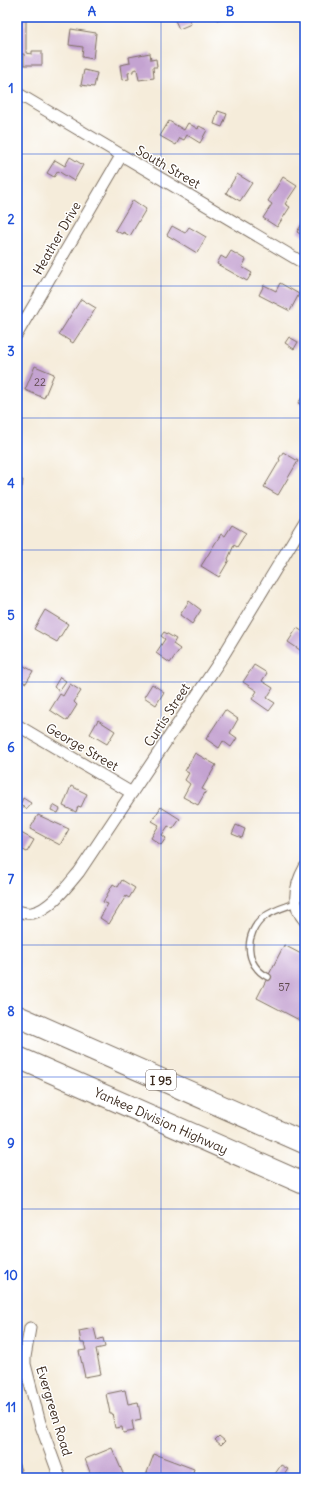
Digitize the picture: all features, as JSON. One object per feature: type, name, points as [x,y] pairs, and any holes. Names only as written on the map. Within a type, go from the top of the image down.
[{"type":"highway","name":"I 95","points":[[17,1016],[305,1143]]},
{"type":"highway","name":"Yankee Division Highway","points":[[17,1057],[305,1184]]},
{"type":"highway","points":[[227,1150],[305,1190]]},
{"type":"street","name":"South Street","points":[[17,93],[305,264]]},
{"type":"street","name":"Heather Drive","points":[[17,334],[121,156]]},
{"type":"street","name":"Curtis Street","points":[[17,911],[29,913],[37,912],[53,901],[79,872],[223,656],[305,521]]},
{"type":"street","name":"George Street","points":[[17,725],[132,793]]},
{"type":"street","points":[[305,867],[296,886],[295,896],[300,915],[305,921]]},
{"type":"street","name":"Evergreen Road","points":[[30,1328],[25,1364],[40,1423],[60,1478]]},
{"type":"lane","points":[[268,977],[258,971],[251,960],[249,948],[251,936],[259,922],[265,916],[296,903]]},
{"type":"building","points":[[17,17],[26,17],[26,53],[32,54],[32,51],[42,51],[42,65],[24,65],[24,54],[17,54]]},
{"type":"building","points":[[188,17],[191,24],[179,29],[174,18]]},
{"type":"building","points":[[216,17],[226,17],[217,20]]},
{"type":"building","points":[[71,29],[96,33],[93,59],[82,57],[83,47],[69,45]]},
{"type":"building","points":[[150,53],[151,60],[156,59],[157,67],[153,67],[154,78],[139,80],[137,69],[128,73],[129,79],[122,80],[120,65],[130,63],[129,57]]},
{"type":"building","points":[[84,70],[97,73],[94,87],[81,85]]},
{"type":"building","points":[[218,111],[227,114],[222,127],[214,124]]},
{"type":"building","points":[[169,121],[184,130],[188,123],[198,129],[199,126],[207,130],[200,143],[187,135],[184,140],[180,138],[176,145],[160,136]]},
{"type":"building","points":[[17,133],[22,137],[17,145]]},
{"type":"building","points":[[70,157],[83,165],[74,181],[58,171],[54,177],[47,173],[55,160],[65,166]]},
{"type":"building","points":[[237,174],[252,183],[240,201],[226,193]]},
{"type":"building","points":[[283,177],[297,186],[285,204],[290,207],[277,227],[263,218],[272,204],[268,201]]},
{"type":"building","points":[[133,200],[146,209],[130,236],[115,230]]},
{"type":"building","points":[[305,219],[305,237],[297,232]]},
{"type":"building","points":[[172,226],[185,233],[189,227],[206,237],[197,253],[167,235]]},
{"type":"building","points":[[231,251],[246,260],[242,267],[252,273],[247,281],[217,264],[221,256],[226,259]]},
{"type":"building","points":[[280,283],[299,294],[290,311],[259,295],[264,285],[276,291]]},
{"type":"building","points":[[81,299],[96,308],[73,343],[59,334]]},
{"type":"building","points":[[289,337],[298,342],[294,349],[285,343]]},
{"type":"building","points":[[35,366],[54,374],[44,398],[25,390]]},
{"type":"building","points":[[305,393],[305,407],[298,403]]},
{"type":"building","points":[[283,452],[298,461],[278,495],[264,487]]},
{"type":"building","points":[[17,479],[23,480],[22,487],[17,486]]},
{"type":"building","points":[[232,525],[246,533],[237,547],[234,545],[228,559],[229,560],[219,577],[201,566],[221,534],[225,536]]},
{"type":"building","points":[[189,601],[201,610],[192,624],[180,615]]},
{"type":"building","points":[[45,610],[68,624],[57,642],[34,629]]},
{"type":"building","points":[[297,628],[305,633],[305,649],[303,652],[288,642]]},
{"type":"building","points":[[164,632],[176,639],[173,644],[180,649],[170,663],[156,653],[165,639],[161,636]]},
{"type":"building","points":[[17,662],[33,671],[26,683],[18,679],[17,681]]},
{"type":"building","points":[[254,665],[267,673],[262,681],[273,688],[267,698],[275,703],[269,711],[252,699],[257,691],[243,682]]},
{"type":"building","points":[[60,677],[66,681],[59,691],[54,687]]},
{"type":"building","points":[[70,684],[81,691],[74,702],[77,705],[67,721],[50,710],[60,694],[63,696]]},
{"type":"building","points":[[152,684],[164,692],[156,705],[144,697]]},
{"type":"building","points":[[225,710],[238,719],[230,733],[237,738],[231,747],[223,741],[219,748],[206,739]]},
{"type":"building","points":[[98,720],[115,731],[107,744],[90,734]]},
{"type":"building","points":[[301,751],[305,751],[305,758],[301,758]]},
{"type":"building","points":[[195,753],[216,765],[202,789],[206,791],[198,805],[183,797],[190,784],[185,780],[189,773],[185,771]]},
{"type":"building","points":[[71,786],[87,794],[81,807],[78,806],[76,812],[63,806]]},
{"type":"building","points":[[23,798],[31,803],[27,809],[20,805]]},
{"type":"building","points":[[53,805],[60,809],[58,813],[51,810]]},
{"type":"building","points":[[161,807],[180,819],[173,829],[168,826],[162,835],[166,838],[161,845],[151,838],[159,825],[152,821]]},
{"type":"building","points":[[38,815],[69,829],[60,845],[30,829]]},
{"type":"building","points":[[236,825],[245,829],[242,838],[232,834]]},
{"type":"building","points":[[21,833],[34,840],[27,852],[17,847],[17,841]]},
{"type":"building","points":[[122,880],[135,888],[129,898],[126,896],[109,924],[100,918],[108,904],[103,902],[113,884],[118,887]]},
{"type":"building","points":[[284,945],[305,956],[305,1023],[257,998]]},
{"type":"building","points":[[94,1328],[97,1340],[103,1338],[105,1347],[96,1349],[101,1374],[85,1377],[79,1351],[86,1350],[84,1343],[81,1343],[79,1331]]},
{"type":"building","points":[[125,1390],[128,1404],[138,1402],[141,1419],[132,1421],[134,1431],[123,1433],[122,1427],[115,1428],[106,1394]]},
{"type":"building","points":[[219,1436],[225,1441],[221,1445],[215,1440]]},
{"type":"building","points":[[112,1448],[125,1478],[103,1478],[100,1471],[91,1475],[85,1459]]},
{"type":"building","points":[[154,1454],[194,1469],[191,1478],[145,1478]]},
{"type":"building","points":[[17,1460],[21,1470],[17,1472]]},
{"type":"building","points":[[281,1465],[288,1469],[282,1478],[273,1477]]}]
